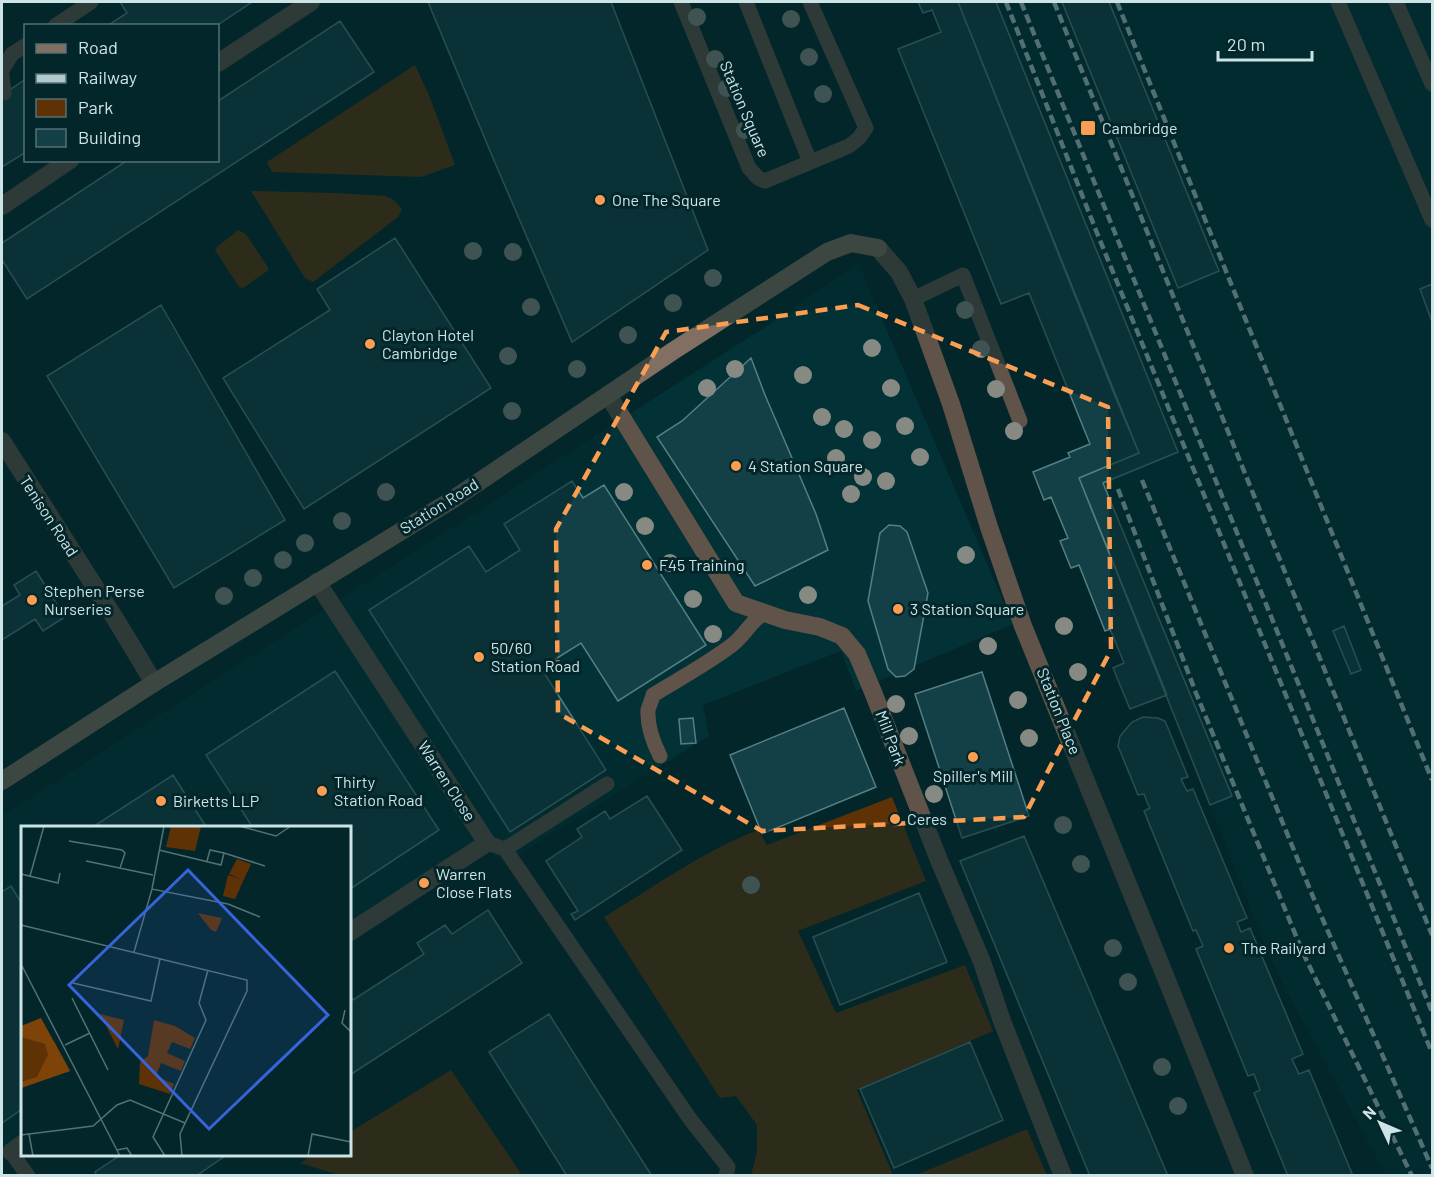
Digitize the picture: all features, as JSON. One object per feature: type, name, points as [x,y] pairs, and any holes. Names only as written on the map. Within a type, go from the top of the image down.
[{"type":"street","points":[[219,62],[311,2]]},
{"type":"street","points":[[2,206],[49,166]]},
{"type":"street","name":"Station Road","points":[[2,781],[153,683],[452,500],[752,299],[827,252],[852,243],[878,248]]},
{"type":"street","name":"Station Place","points":[[878,248],[899,272],[913,299],[951,404],[1023,626],[1245,1176]]},
{"type":"street","name":"Mill Park","points":[[608,395],[736,603],[785,620],[820,627],[843,636],[857,654],[982,962],[1002,1021],[1064,1176]]},
{"type":"street","name":"Tenison Road","points":[[2,441],[116,620],[153,683]]},
{"type":"street","name":"Warren Close","points":[[317,582],[487,843]]},
{"type":"street","points":[[351,931],[487,843]]},
{"type":"lane","points":[[58,24],[91,2]]},
{"type":"lane","name":"Station Square","points":[[681,2],[749,168],[758,178],[765,181],[849,146],[860,138],[866,128],[810,2]]},
{"type":"lane","points":[[746,2],[810,162]]},
{"type":"lane","points":[[1338,2],[1427,194],[1432,220]]},
{"type":"lane","points":[[1396,2],[1432,84]]},
{"type":"lane","points":[[4,93],[2,72],[12,54],[24,46]]},
{"type":"lane","points":[[913,299],[963,275],[1020,421]]},
{"type":"lane","points":[[660,756],[652,741],[649,725],[648,710],[653,696],[731,646],[754,620],[764,613]]},
{"type":"lane","points":[[505,849],[608,784]]},
{"type":"lane","points":[[487,843],[505,849],[690,1119],[728,1167],[726,1176]]},
{"type":"lane","points":[[17,1148],[28,1176]]},
{"type":"highlighted area","points":[[858,305],[1108,407],[1111,650],[1024,817],[762,831],[558,713],[556,529],[666,332]]},
{"type":"shaded area","points":[[918,2],[1432,2],[1432,1175],[1386,1175],[1268,953],[1167,695],[1130,709],[1113,668],[1124,663],[1110,629],[1105,631],[1079,566],[1071,568],[1060,541],[1067,538],[1050,497],[1070,457],[1068,453],[1090,444],[1029,293],[1001,304],[898,49],[941,32],[932,10],[923,13]]},
{"type":"shaded area","points":[[858,263],[1013,624],[856,691],[841,651],[703,705],[709,736],[506,862],[476,844],[351,925],[351,826],[21,826],[21,1137],[2,1150],[2,816],[770,324]]},
{"type":"green space","points":[[415,65],[429,95],[455,165],[421,177],[272,172],[267,162]]},
{"type":"green space","points":[[251,191],[385,196],[394,200],[402,209],[398,217],[313,282],[305,278]]},
{"type":"green space","points":[[238,230],[246,234],[269,269],[243,288],[239,287],[215,250]]},
{"type":"green space","points":[[892,797],[926,881],[798,931],[836,1013],[965,965],[993,1031],[857,1090],[893,1175],[751,1175],[757,1152],[757,1125],[736,1096],[720,1098],[604,917],[698,859],[758,830],[767,845]]},
{"type":"green space","points":[[451,1070],[522,1175],[339,1175],[300,1163],[312,1156],[351,1156],[351,1131]]},
{"type":"green space","points":[[1027,1129],[1047,1175],[916,1175]]},
{"type":"building","points":[[120,2],[252,2],[219,24],[110,24],[127,13]]},
{"type":"building","name":"One The Square","points":[[428,2],[611,2],[708,250],[572,342]]},
{"type":"building","points":[[918,2],[958,2],[1139,453],[1079,478],[1167,695],[1130,709],[1113,668],[1124,663],[1110,629],[1105,631],[1079,565],[1071,568],[1060,541],[1068,538],[1051,497],[1044,500],[1033,472],[1070,457],[1068,453],[1090,444],[1029,293],[1001,304],[898,49],[941,32],[932,10],[923,13]]},
{"type":"building","points":[[958,2],[996,2],[1178,452],[1103,483],[1232,796],[1210,805],[1079,478],[1139,453]]},
{"type":"building","points":[[1062,2],[1109,2],[1219,271],[1178,288]]},
{"type":"building","points":[[340,21],[374,72],[27,299],[2,260],[2,243],[125,162],[219,162],[219,100]]},
{"type":"building","points":[[24,80],[24,153],[2,167],[2,95]]},
{"type":"building","name":"Clayton Hotel Cambridge","points":[[395,238],[491,388],[304,509],[223,378],[330,310],[317,289]]},
{"type":"building","points":[[1432,284],[1432,322],[1420,289]]},
{"type":"building","points":[[161,305],[285,520],[174,588],[47,376]]},
{"type":"building","name":"4 Station Square","points":[[751,358],[816,514],[828,550],[755,586],[657,437],[682,421]]},
{"type":"building","name":"50/60 Station Road","points":[[572,481],[583,498],[604,485],[706,645],[618,701],[581,643],[541,668],[606,770],[510,832],[369,610],[469,546],[486,572],[520,550],[504,524]]},
{"type":"building","name":"3 Station Square","points":[[889,525],[900,526],[907,532],[928,593],[914,669],[905,676],[896,677],[888,669],[868,601],[880,533]]},
{"type":"building","name":"Stephen Perse Nurseries","points":[[36,571],[65,617],[43,631],[35,619],[2,640],[2,606],[20,595],[14,585]]},
{"type":"building","points":[[1344,626],[1361,670],[1351,674],[1333,631]]},
{"type":"building","name":"Thirty Station Road","points":[[335,671],[439,830],[351,888],[351,826],[252,826],[206,755]]},
{"type":"building","name":"Spiller's Mill","points":[[982,672],[1029,816],[962,838],[915,694]]},
{"type":"building","points":[[844,708],[876,787],[762,834],[730,755]]},
{"type":"building","name":"The Railyard","points":[[1143,717],[1165,721],[1188,777],[1181,779],[1187,791],[1193,789],[1247,918],[1237,922],[1241,932],[1250,928],[1303,1054],[1292,1059],[1299,1074],[1309,1070],[1353,1176],[1288,1176],[1254,1093],[1260,1090],[1254,1074],[1248,1076],[1196,949],[1203,946],[1196,930],[1193,931],[1144,811],[1150,808],[1144,794],[1138,795],[1118,746],[1120,736],[1132,722]]},
{"type":"building","points":[[693,718],[696,743],[681,744],[679,719]]},
{"type":"building","name":"Birketts LLP","points":[[173,775],[206,826],[94,826]]},
{"type":"building","points":[[647,796],[682,850],[575,920],[571,914],[578,911],[546,861],[582,837],[577,829],[605,811],[610,819]]},
{"type":"building","points":[[1024,836],[1168,1176],[1090,1176],[960,861]]},
{"type":"building","points":[[11,886],[21,902],[21,1110],[2,1123],[2,892]]},
{"type":"building","points":[[919,893],[947,962],[840,1005],[813,937]]},
{"type":"building","points":[[488,910],[522,963],[351,1074],[351,997],[353,1000],[424,954],[417,943],[445,925],[452,934]]},
{"type":"building","points":[[549,1014],[652,1176],[567,1176],[489,1052]]},
{"type":"building","points":[[970,1042],[1003,1120],[894,1168],[860,1089]]},
{"type":"building","points":[[119,1156],[225,1156],[196,1176],[97,1176],[95,1172]]},
{"type":"railway","points":[[1006,2],[1097,233],[1432,1053]]},
{"type":"railway","points":[[1021,2],[1432,1012]]},
{"type":"railway","points":[[1054,2],[1432,935]]},
{"type":"railway","points":[[1117,2],[1432,780]]},
{"type":"railway","points":[[1142,480],[1316,904],[1432,1168]]},
{"type":"railway","points":[[1118,489],[1196,693],[1303,953],[1412,1176]]},
{"type":"place","name":"Cambridge","points":[[1088,128]]},
{"type":"place","name":"One The Square","points":[[600,200]]},
{"type":"place","name":"Clayton Hotel Cambridge","points":[[370,344]]},
{"type":"place","name":"4 Station Square","points":[[736,466]]},
{"type":"place","name":"F45 Training","points":[[647,565]]},
{"type":"place","name":"Stephen Perse Nurseries","points":[[32,600]]},
{"type":"place","name":"3 Station Square","points":[[898,609]]},
{"type":"place","name":"50/60 Station Road","points":[[479,657]]},
{"type":"place","name":"Spiller's Mill","points":[[973,757]]},
{"type":"place","name":"Thirty Station Road","points":[[322,791]]},
{"type":"place","name":"Birketts LLP","points":[[161,801]]},
{"type":"place","name":"Ceres","points":[[895,819]]},
{"type":"place","name":"Warren Close Flats","points":[[424,883]]},
{"type":"place","name":"The Railyard","points":[[1229,948]]}]
